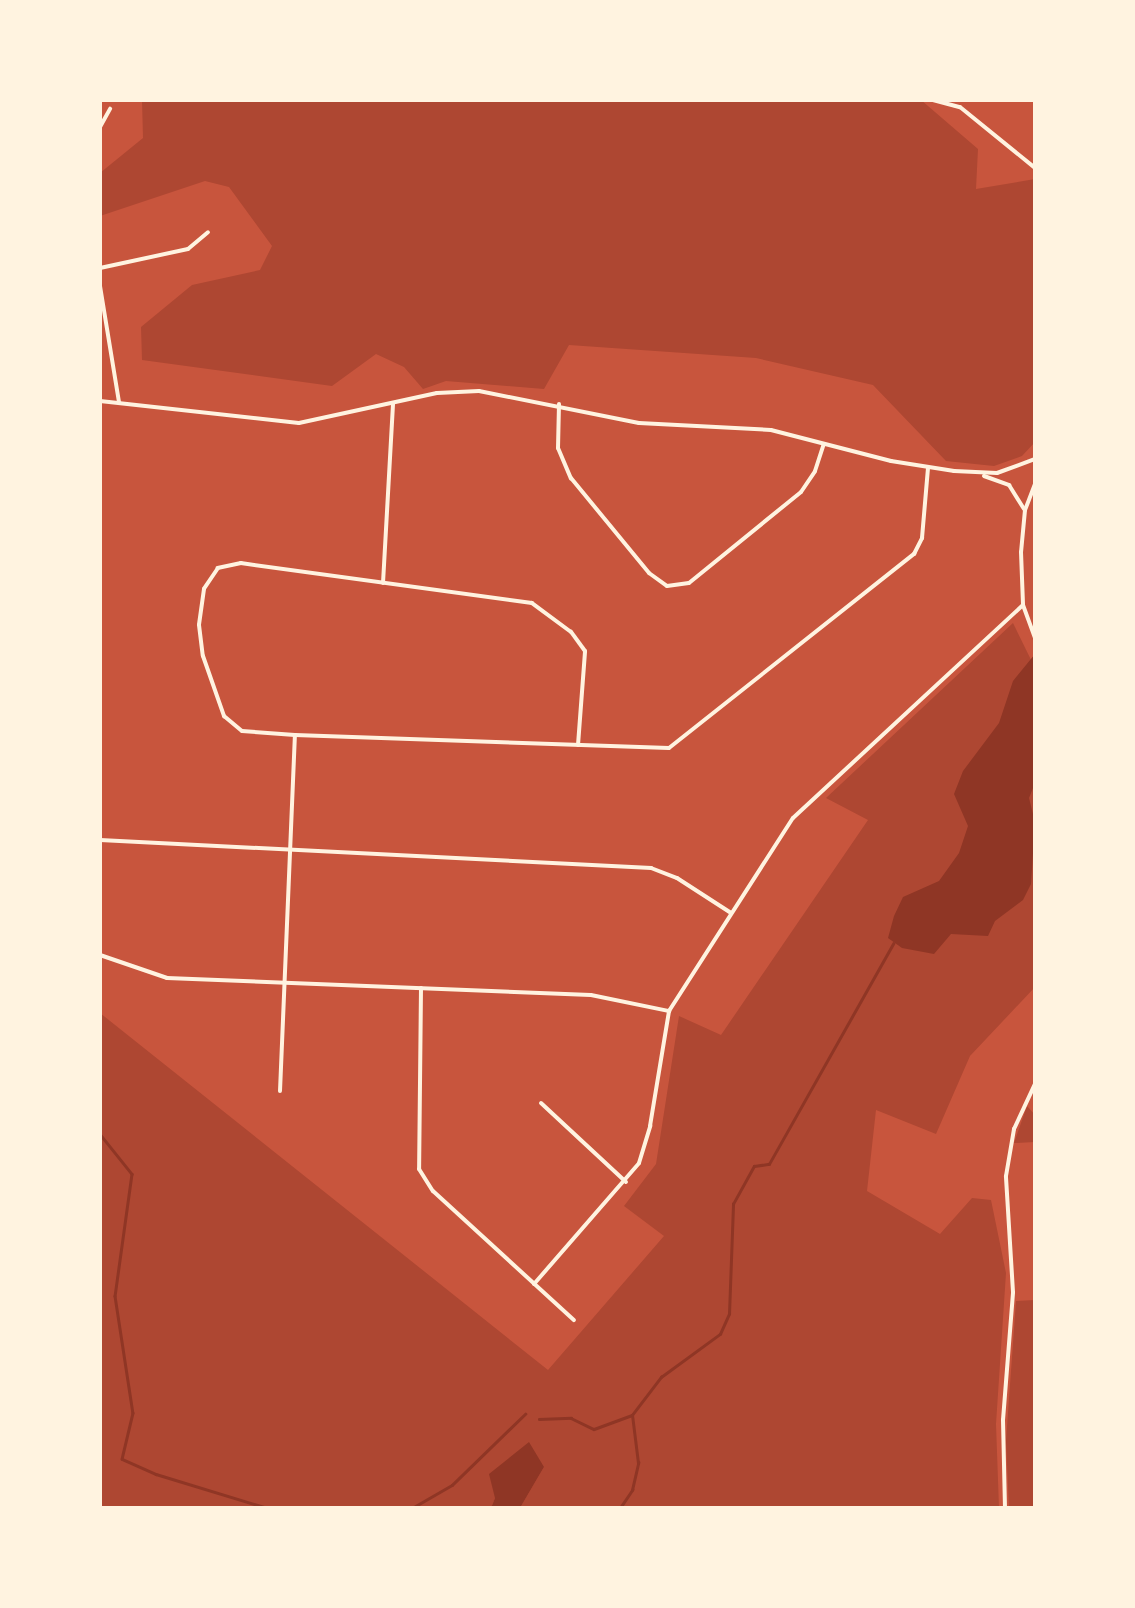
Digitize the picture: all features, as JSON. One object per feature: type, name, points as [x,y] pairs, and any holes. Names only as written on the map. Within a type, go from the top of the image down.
[{"type":"street","points":[[933,100],[964,109],[1035,168]]},
{"type":"street","points":[[100,127],[110,110]]},
{"type":"street","points":[[100,268],[182,251],[208,232]]},
{"type":"street","points":[[100,286],[119,402]]},
{"type":"street","points":[[100,401],[281,423],[317,420],[470,390],[558,404],[639,423],[752,428],[928,468],[1005,472],[1035,458]]},
{"type":"street","points":[[383,583],[393,403]]},
{"type":"street","points":[[558,404],[558,448],[571,478],[649,573],[667,586],[689,583],[801,492],[816,471],[824,444]]},
{"type":"street","points":[[578,744],[586,658],[571,632],[523,600],[232,563],[218,568],[208,582],[200,618],[200,643],[224,716],[248,732],[664,748],[686,739],[914,554],[922,538],[928,468]]},
{"type":"street","points":[[975,473],[1009,485],[1025,510]]},
{"type":"street","points":[[1035,484],[1025,510],[1020,552],[1023,605],[1035,638]]},
{"type":"street","points":[[534,1284],[626,1182],[648,1139],[669,1011],[799,812],[1023,605]]},
{"type":"street","points":[[280,1091],[294,735]]},
{"type":"street","points":[[100,840],[651,868],[677,878],[731,913]]},
{"type":"street","points":[[100,955],[167,978],[600,996],[669,1011]]},
{"type":"street","points":[[421,988],[419,1170],[433,1191],[574,1320]]},
{"type":"street","points":[[1005,1508],[1003,1434],[1013,1292],[1006,1176],[1014,1129],[1035,1084]]},
{"type":"street","points":[[541,1103],[626,1182]]},
{"type":"shaded area","points":[[142,100],[921,100],[978,149],[976,189],[1035,179],[1035,442],[1022,456],[994,466],[946,461],[873,385],[756,358],[569,345],[544,389],[446,381],[423,389],[404,367],[376,354],[332,386],[142,360],[141,327],[192,285],[260,270],[272,246],[229,187],[205,181],[100,216],[100,173],[143,138]]},
{"type":"shaded area","points":[[1013,623],[1035,668],[1035,987],[970,1056],[936,1134],[876,1110],[867,1191],[940,1234],[972,1198],[991,1200],[1006,1273],[996,1424],[999,1508],[520,1508],[544,1467],[495,1498],[491,1508],[100,1508],[100,1013],[548,1370],[664,1236],[624,1206],[656,1164],[679,1016],[721,1035],[868,820],[826,798]]},
{"type":"shaded area","points":[[1035,654],[1035,783],[1029,798],[1035,822],[1031,884],[1023,900],[995,921],[988,936],[951,934],[934,954],[902,948],[888,938],[894,916],[903,897],[939,881],[959,853],[968,826],[954,794],[963,771],[999,723],[1013,681]]},
{"type":"shaded area","points":[[1027,1106],[1035,1115],[1035,1142],[1014,1143]]},
{"type":"shaded area","points":[[1035,1300],[1035,1508],[1009,1508],[1006,1441],[1016,1301]]},
{"type":"shaded area","points":[[529,1442],[544,1467],[520,1508],[491,1508],[495,1498],[489,1474]]},
{"type":"waterway","points":[[539,1419],[571,1418],[594,1429],[632,1415],[661,1377],[720,1334],[729,1314],[733,1204],[754,1166],[769,1164],[893,944]]},
{"type":"waterway","points":[[100,1134],[132,1174],[115,1296],[133,1413],[122,1459],[156,1474],[267,1508]]},
{"type":"waterway","points":[[412,1508],[452,1485],[525,1414]]},
{"type":"waterway","points":[[620,1508],[632,1490],[638,1463],[632,1415]]}]
